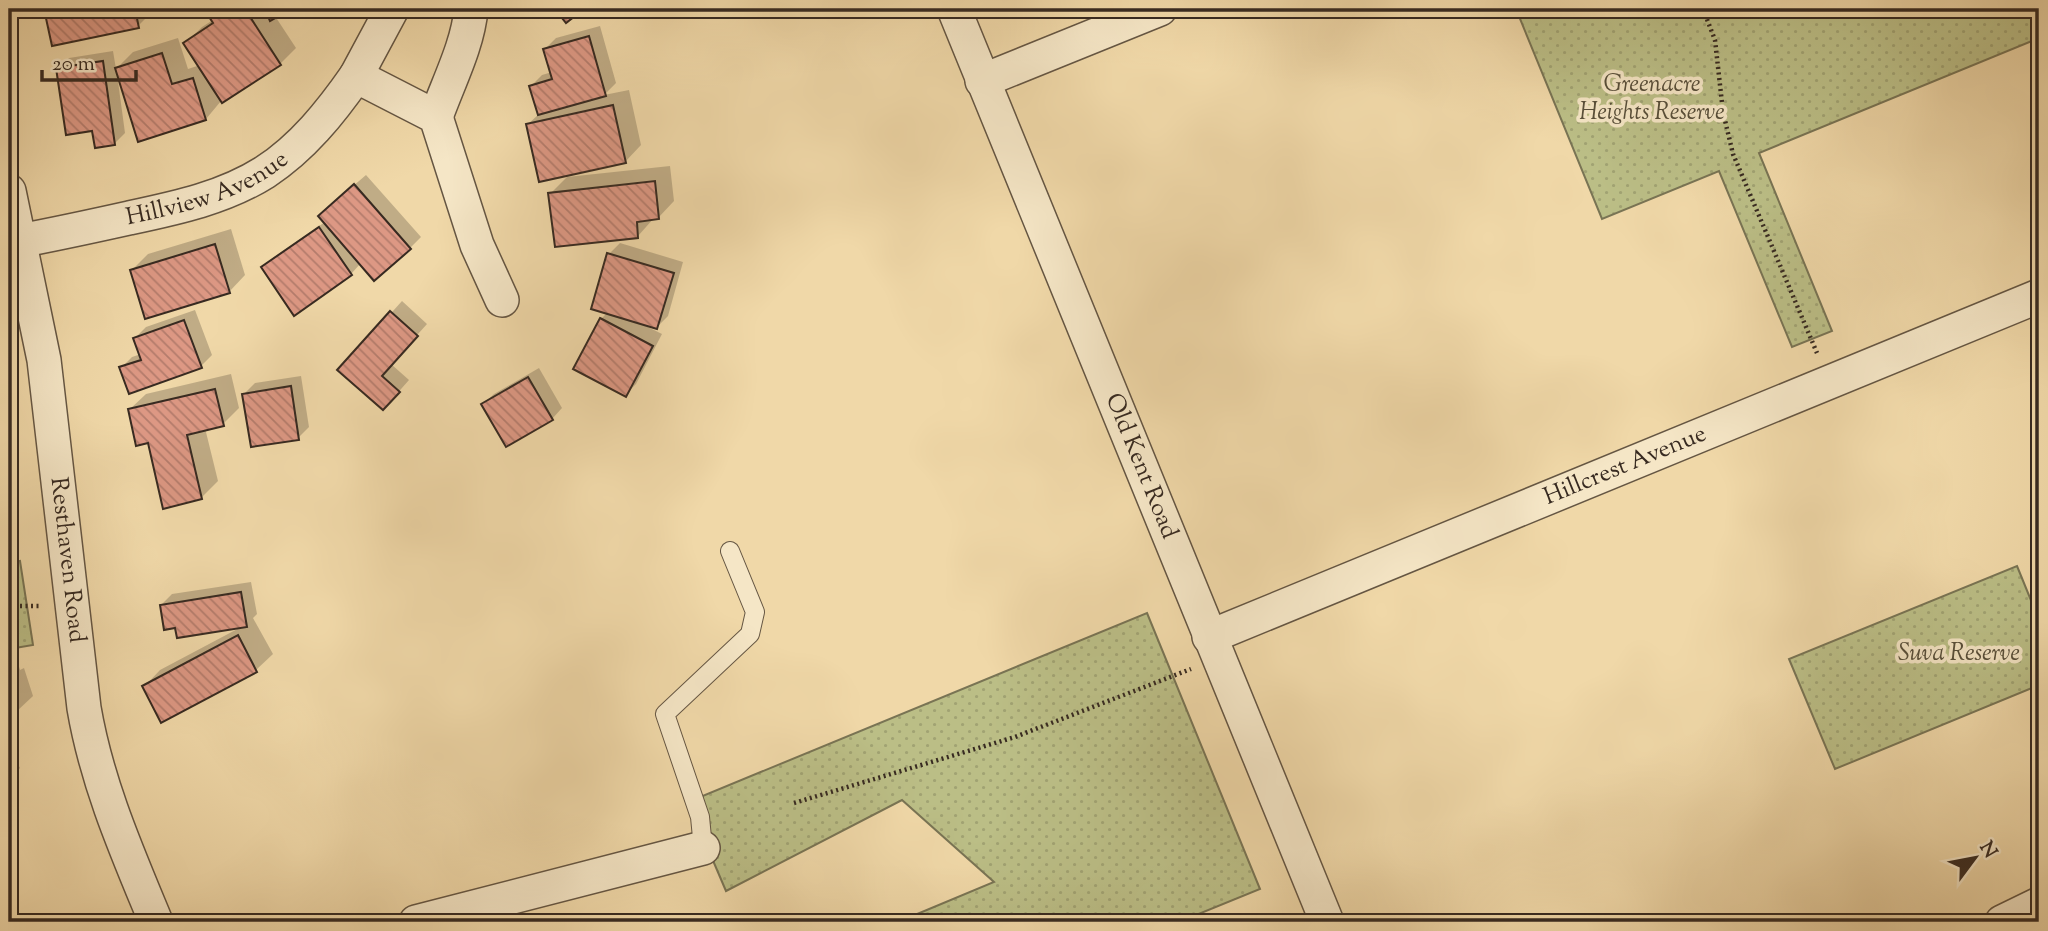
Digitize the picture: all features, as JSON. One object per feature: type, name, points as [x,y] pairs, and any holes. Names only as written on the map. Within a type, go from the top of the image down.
[{"type":"street","name":"Hillview Avenue","points":[[19,242],[175,207],[239,187],[266,171],[296,147],[333,110],[356,76],[392,9]]},
{"type":"street","points":[[471,9],[464,40],[436,117],[477,245],[502,300]]},
{"type":"street","name":"Old Kent Road","points":[[954,9],[1327,922]]},
{"type":"street","points":[[982,81],[1160,9]]},
{"type":"street","points":[[356,76],[436,117]]},
{"type":"street","name":"Resthaven Road","points":[[9,191],[44,360],[91,750],[109,806],[156,922]]},
{"type":"street","name":"Hillcrest Avenue","points":[[1209,637],[2039,296]]},
{"type":"street","points":[[416,922],[457,918],[703,848]]},
{"type":"street","points":[[2002,922],[2039,904]]},
{"type":"lane","points":[[703,848],[700,817],[665,714],[750,634],[755,612],[730,551]]},
{"type":"path","points":[[1703,9],[1715,40],[1723,112],[1733,153],[1830,383]]},
{"type":"path","points":[[9,606],[39,607]]},
{"type":"path","points":[[794,803],[1015,737],[1196,667],[1209,637]]},
{"type":"green space","name":"Greenacre Heights Reserve","points":[[1516,9],[2032,9],[2039,26],[2039,38],[1759,153],[1832,331],[1792,347],[1719,171],[1602,219]]},
{"type":"green space","points":[[20,561],[33,645],[9,649],[9,563]]},
{"type":"green space","name":"Suva Reserve","points":[[2017,566],[2039,620],[2039,685],[1835,769],[1789,659]]},
{"type":"green space","points":[[1147,613],[1260,889],[1179,922],[898,922],[994,882],[902,800],[726,891],[688,802]]},
{"type":"building","points":[[44,9],[135,9],[139,28],[52,46]]},
{"type":"building","points":[[204,9],[245,9],[281,65],[222,103],[183,43],[213,23]]},
{"type":"building","points":[[265,9],[291,9],[270,21]]},
{"type":"building","points":[[555,9],[584,9],[566,23]]},
{"type":"building","points":[[589,36],[606,96],[538,115],[529,86],[552,79],[543,49]]},
{"type":"building","points":[[162,53],[172,84],[193,78],[206,120],[138,142],[115,68]]},
{"type":"building","points":[[103,61],[115,145],[95,148],[92,131],[66,135],[56,68]]},
{"type":"building","points":[[613,105],[626,163],[539,182],[526,124]]},
{"type":"building","points":[[655,181],[659,219],[637,222],[638,238],[555,247],[548,193]]},
{"type":"building","points":[[354,184],[411,249],[374,281],[318,216]]},
{"type":"building","points":[[319,227],[352,275],[294,316],[261,267]]},
{"type":"building","points":[[215,244],[230,293],[145,319],[130,270]]},
{"type":"building","points":[[607,253],[674,273],[657,329],[591,309]]},
{"type":"building","points":[[390,311],[418,336],[382,376],[400,392],[383,410],[337,370]]},
{"type":"building","points":[[600,318],[653,346],[626,397],[573,369]]},
{"type":"building","points":[[184,320],[202,368],[129,394],[119,367],[141,360],[133,338]]},
{"type":"building","points":[[528,377],[553,420],[506,447],[481,404]]},
{"type":"building","points":[[291,386],[299,440],[251,447],[242,394]]},
{"type":"building","points":[[215,389],[224,426],[187,435],[202,499],[163,509],[148,443],[136,446],[128,409]]},
{"type":"building","points":[[241,592],[247,627],[177,638],[175,628],[164,630],[160,605]]},
{"type":"building","points":[[238,635],[257,672],[161,723],[142,686]]},
{"type":"building","points":[[9,685],[17,714],[9,716]]}]
